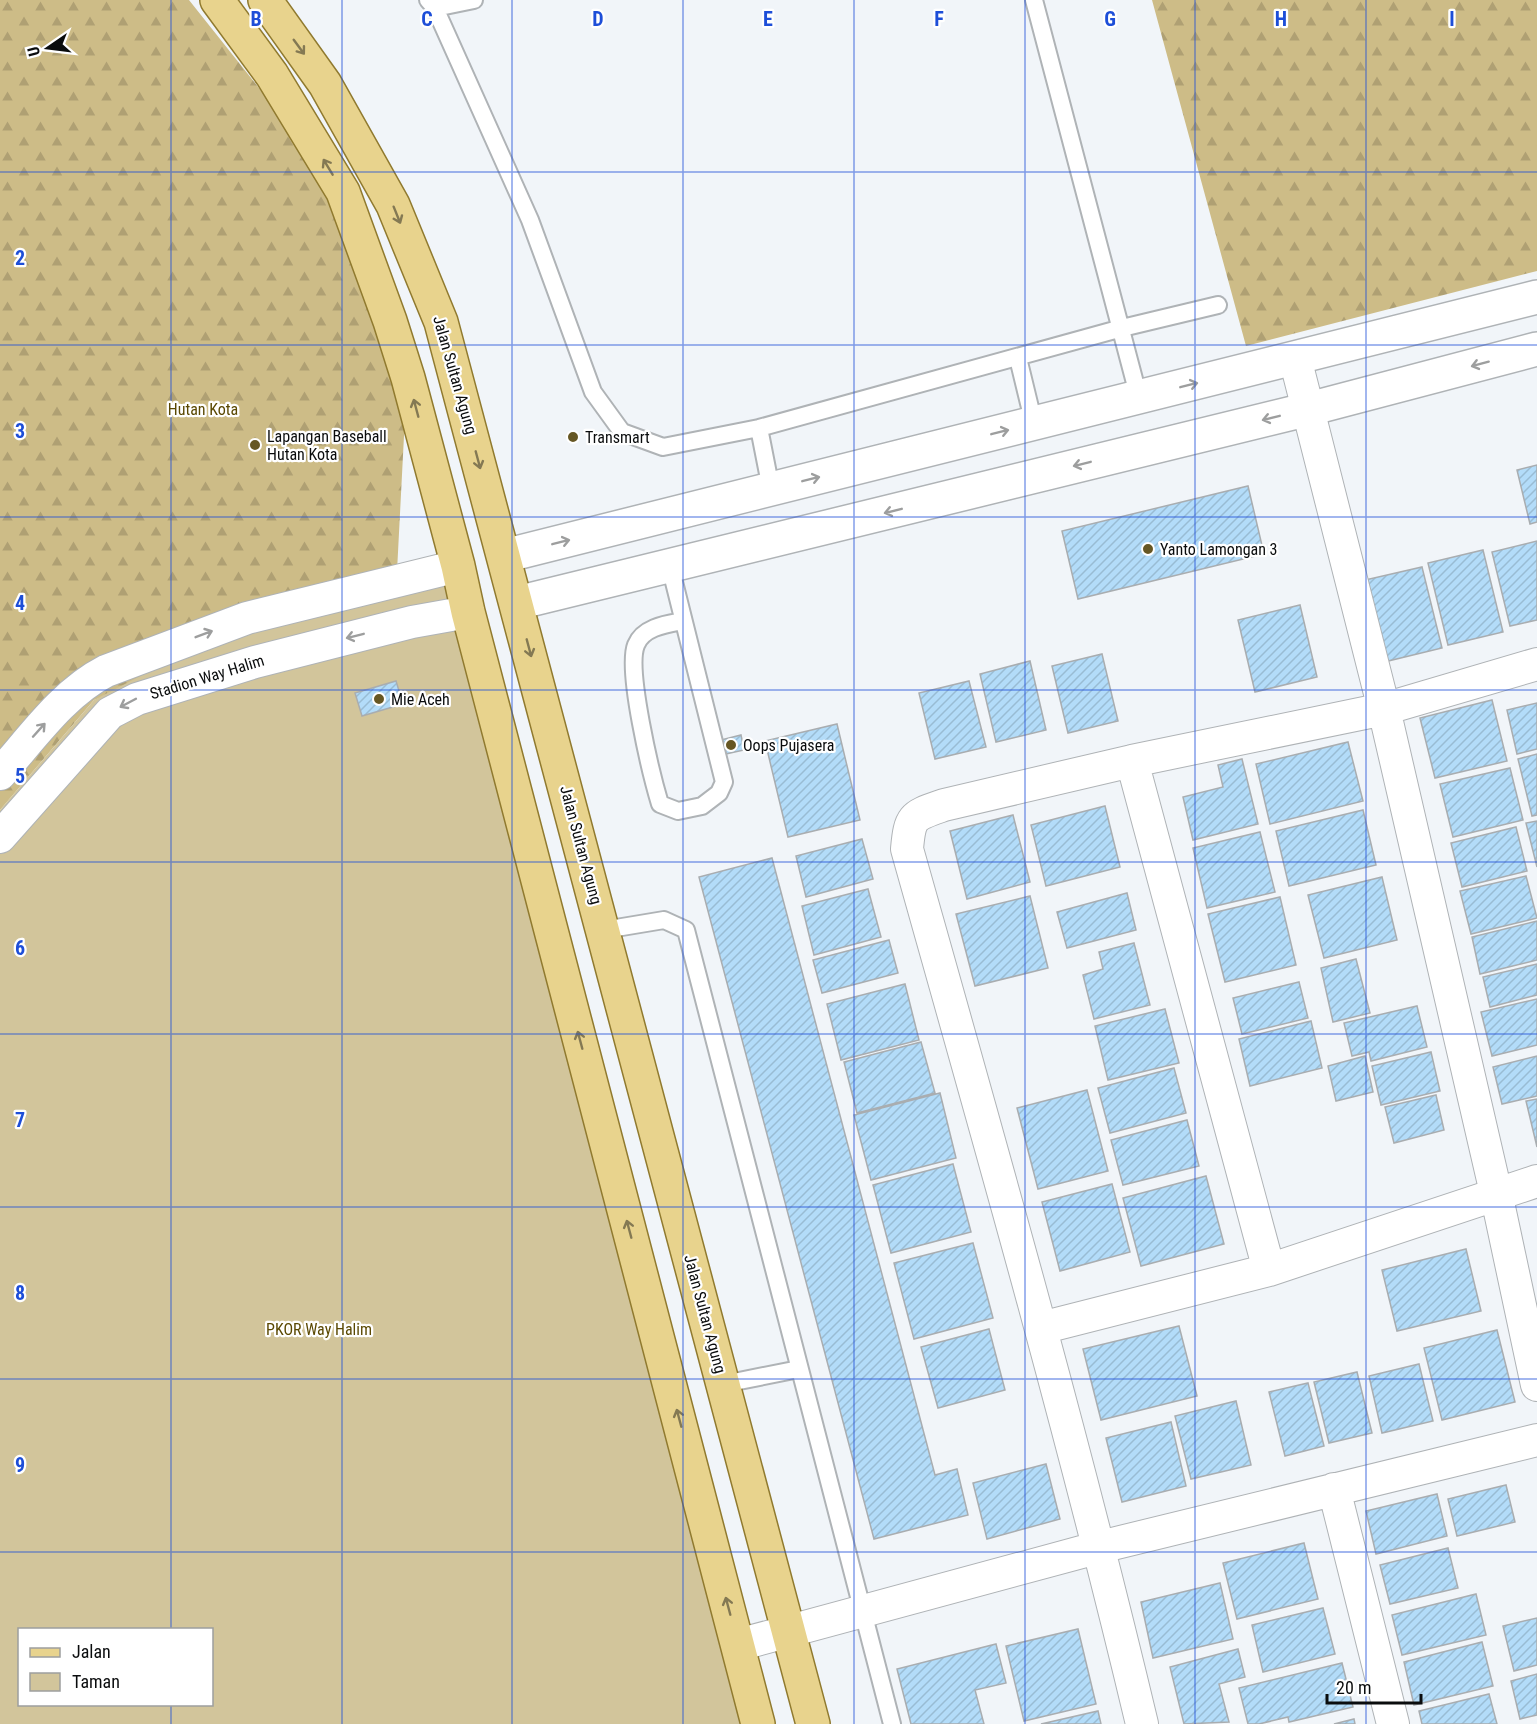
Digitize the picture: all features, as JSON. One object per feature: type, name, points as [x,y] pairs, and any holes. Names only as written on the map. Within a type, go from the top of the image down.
[{"type":"main road","points":[[217,0],[272,75],[343,192],[394,332],[458,566],[468,612],[758,1724]]},
{"type":"main road","name":"Jalan Sultan Agung","points":[[265,0],[326,84],[393,205],[441,322],[813,1724]]},
{"type":"street","points":[[504,556],[1537,297]]},
{"type":"street","points":[[517,603],[1309,409],[1537,349]]},
{"type":"street","points":[[1295,358],[1384,709],[1496,1193],[1537,1385]]},
{"type":"street","points":[[0,774],[73,692],[88,680],[105,671],[247,618],[458,566]]},
{"type":"street","name":"Stadion Way Halim","points":[[0,837],[110,713],[137,699],[255,662],[412,622],[468,612]]},
{"type":"street","points":[[1142,1724],[1100,1547],[907,849],[909,826],[918,814],[944,805],[1132,761],[1384,709],[1537,664]]},
{"type":"street","points":[[1132,761],[1269,1270]]},
{"type":"street","points":[[1041,1328],[1269,1270],[1537,1181]]},
{"type":"street","points":[[738,1645],[1100,1547],[1537,1440]]},
{"type":"street","points":[[1334,1489],[1393,1724]]},
{"type":"lane","points":[[474,0],[432,4],[530,220],[593,392],[622,432],[663,447],[759,428],[1122,328],[1218,305]]},
{"type":"lane","points":[[1034,0],[1139,398]]},
{"type":"lane","points":[[1018,358],[1034,424]]},
{"type":"lane","points":[[759,428],[771,489]]},
{"type":"lane","points":[[670,566],[724,782],[719,793],[702,806],[678,812],[660,804],[651,774],[633,668],[636,644],[649,631],[657,626],[683,621]]},
{"type":"lane","points":[[603,930],[664,920],[686,930],[892,1724]]},
{"type":"lane","points":[[724,1384],[799,1369]]},
{"type":"green space","name":"Hutan Kota","points":[[0,0],[189,0],[340,190],[407,378],[396,591],[94,700],[0,810]]},
{"type":"green space","points":[[1152,0],[1537,0],[1537,271],[1246,346]]},
{"type":"green space","name":"PKOR Way Halim","points":[[454,572],[752,1724],[0,1724],[0,810],[94,700],[243,623]]},
{"type":"building","points":[[1537,465],[1537,522],[1530,524],[1517,470]]},
{"type":"building","points":[[1248,486],[1264,554],[1078,599],[1062,531]]},
{"type":"building","points":[[1537,541],[1537,620],[1510,626],[1492,552]]},
{"type":"building","points":[[1483,550],[1503,632],[1448,645],[1428,563]]},
{"type":"building","points":[[1422,567],[1442,648],[1384,662],[1365,580]]},
{"type":"building","points":[[1300,605],[1317,677],[1255,692],[1238,620]]},
{"type":"building","points":[[1102,654],[1118,721],[1068,733],[1052,666]]},
{"type":"building","points":[[1030,661],[1046,730],[996,742],[980,674]]},
{"type":"building","name":"Mie Aceh","points":[[396,681],[403,704],[362,716],[355,693]]},
{"type":"building","points":[[969,681],[986,747],[935,759],[919,693]]},
{"type":"building","points":[[1492,700],[1507,761],[1435,778],[1420,718]]},
{"type":"building","points":[[1537,703],[1537,749],[1517,754],[1507,710]]},
{"type":"building","points":[[837,724],[860,820],[788,837],[765,741]]},
{"type":"building","name":"Oops Pujasera","points":[[741,735],[744,750],[721,755],[717,741]]},
{"type":"building","points":[[1348,742],[1363,801],[1270,824],[1256,764]]},
{"type":"building","points":[[1537,754],[1537,815],[1532,816],[1518,759]]},
{"type":"building","points":[[1242,759],[1258,824],[1193,840],[1183,797],[1223,787],[1218,765]]},
{"type":"building","points":[[1510,768],[1523,820],[1453,837],[1440,784]]},
{"type":"building","points":[[1105,806],[1120,867],[1046,886],[1031,825]]},
{"type":"building","points":[[1363,810],[1376,865],[1289,886],[1276,831]]},
{"type":"building","points":[[1013,815],[1030,882],[967,899],[950,831]]},
{"type":"building","points":[[1537,821],[1537,867],[1526,823]]},
{"type":"building","points":[[1516,827],[1527,871],[1462,887],[1451,843]]},
{"type":"building","points":[[1260,832],[1275,892],[1207,908],[1193,848]]},
{"type":"building","points":[[862,839],[873,879],[806,897],[796,856]]},
{"type":"building","points":[[772,858],[935,1475],[957,1469],[968,1515],[874,1539],[699,877]]},
{"type":"building","points":[[1526,876],[1537,918],[1471,934],[1460,891]]},
{"type":"building","points":[[1382,877],[1397,940],[1324,958],[1308,895]]},
{"type":"building","points":[[868,889],[881,937],[814,955],[802,906]]},
{"type":"building","points":[[1127,893],[1136,930],[1067,948],[1057,912]]},
{"type":"building","points":[[1030,896],[1048,968],[975,986],[956,914]]},
{"type":"building","points":[[1280,897],[1296,965],[1225,982],[1208,914]]},
{"type":"building","points":[[1537,921],[1537,960],[1480,974],[1472,937]]},
{"type":"building","points":[[889,940],[898,973],[822,993],[813,960]]},
{"type":"building","points":[[1134,943],[1150,1005],[1094,1019],[1083,975],[1103,969],[1099,952]]},
{"type":"building","points":[[1356,959],[1370,1013],[1333,1022],[1321,968]]},
{"type":"building","points":[[1537,964],[1537,995],[1490,1007],[1483,977]]},
{"type":"building","points":[[1299,982],[1308,1018],[1242,1034],[1233,998]]},
{"type":"building","points":[[905,984],[919,1040],[841,1060],[827,1004]]},
{"type":"building","points":[[1537,999],[1537,1045],[1492,1056],[1481,1012]]},
{"type":"building","points":[[1417,1006],[1427,1047],[1371,1061],[1369,1052],[1352,1056],[1344,1023]]},
{"type":"building","points":[[1165,1009],[1179,1063],[1108,1080],[1095,1026]]},
{"type":"building","points":[[1311,1021],[1322,1068],[1250,1086],[1239,1039]]},
{"type":"building","points":[[921,1042],[935,1093],[857,1113],[844,1062]]},
{"type":"building","points":[[1431,1052],[1440,1091],[1381,1105],[1372,1066]]},
{"type":"building","points":[[1365,1056],[1373,1092],[1336,1101],[1328,1066]]},
{"type":"building","points":[[1537,1056],[1537,1096],[1502,1104],[1493,1067]]},
{"type":"building","points":[[1174,1068],[1186,1113],[1110,1133],[1098,1088]]},
{"type":"building","points":[[1087,1090],[1108,1171],[1038,1189],[1017,1108]]},
{"type":"building","points":[[940,1093],[956,1158],[871,1180],[854,1115]]},
{"type":"building","points":[[1436,1095],[1444,1130],[1394,1143],[1385,1107]]},
{"type":"building","points":[[1537,1099],[1537,1147],[1526,1101]]},
{"type":"building","points":[[1187,1120],[1199,1166],[1123,1185],[1111,1140]]},
{"type":"building","points":[[953,1164],[971,1232],[891,1253],[873,1185]]},
{"type":"building","points":[[1206,1176],[1224,1244],[1141,1266],[1123,1198]]},
{"type":"building","points":[[1112,1184],[1130,1252],[1060,1271],[1042,1202]]},
{"type":"building","points":[[973,1243],[993,1318],[914,1339],[894,1263]]},
{"type":"building","points":[[1466,1249],[1481,1311],[1397,1331],[1382,1270]]},
{"type":"building","points":[[1179,1326],[1197,1396],[1101,1420],[1083,1349]]},
{"type":"building","points":[[989,1329],[1005,1390],[938,1408],[921,1347]]},
{"type":"building","points":[[1497,1330],[1515,1402],[1442,1420],[1424,1348]]},
{"type":"building","points":[[1419,1364],[1433,1421],[1382,1433],[1369,1376]]},
{"type":"building","points":[[1357,1372],[1372,1433],[1329,1443],[1314,1382]]},
{"type":"building","points":[[1308,1383],[1324,1446],[1285,1456],[1269,1392]]},
{"type":"building","points":[[1236,1401],[1251,1465],[1191,1479],[1175,1416]]},
{"type":"building","points":[[1171,1422],[1186,1486],[1122,1502],[1106,1438]]},
{"type":"building","points":[[1046,1464],[1060,1519],[987,1539],[973,1483]]},
{"type":"building","points":[[1506,1485],[1515,1522],[1457,1536],[1448,1499]]},
{"type":"building","points":[[1437,1494],[1447,1536],[1376,1554],[1366,1511]]},
{"type":"building","points":[[1304,1543],[1318,1599],[1237,1619],[1223,1563]]},
{"type":"building","points":[[1448,1548],[1458,1588],[1390,1604],[1380,1565]]},
{"type":"building","points":[[1220,1583],[1233,1639],[1153,1658],[1141,1602]]},
{"type":"building","points":[[1476,1594],[1486,1635],[1402,1655],[1392,1615]]},
{"type":"building","points":[[1323,1608],[1335,1654],[1263,1672],[1252,1625]]},
{"type":"building","points":[[1537,1618],[1537,1665],[1514,1671],[1503,1626]]},
{"type":"building","points":[[1078,1629],[1096,1704],[1024,1721],[1006,1646]]},
{"type":"building","points":[[1482,1642],[1493,1686],[1414,1705],[1404,1662]]},
{"type":"building","points":[[996,1644],[1006,1683],[975,1690],[984,1724],[911,1724],[897,1669]]},
{"type":"building","points":[[1238,1649],[1245,1677],[1219,1684],[1229,1722],[1184,1724],[1170,1667]]},
{"type":"building","points":[[1342,1663],[1353,1707],[1289,1722],[1288,1717],[1259,1724],[1248,1724],[1239,1688]]},
{"type":"building","points":[[1537,1674],[1537,1715],[1520,1719],[1511,1681]]},
{"type":"building","points":[[1489,1694],[1497,1724],[1422,1724],[1419,1711]]},
{"type":"building","points":[[1098,1711],[1101,1724],[1041,1724]]},
{"type":"building","points":[[1354,1719],[1355,1724],[1334,1724]]},
{"type":"place","name":"Transmart","points":[[573,437]]},
{"type":"place","name":"Lapangan Baseball Hutan Kota","points":[[255,445]]},
{"type":"place","name":"Yanto Lamongan 3","points":[[1148,549]]},
{"type":"place","name":"Mie Aceh","points":[[379,699]]},
{"type":"place","name":"Oops Pujasera","points":[[731,745]]}]
